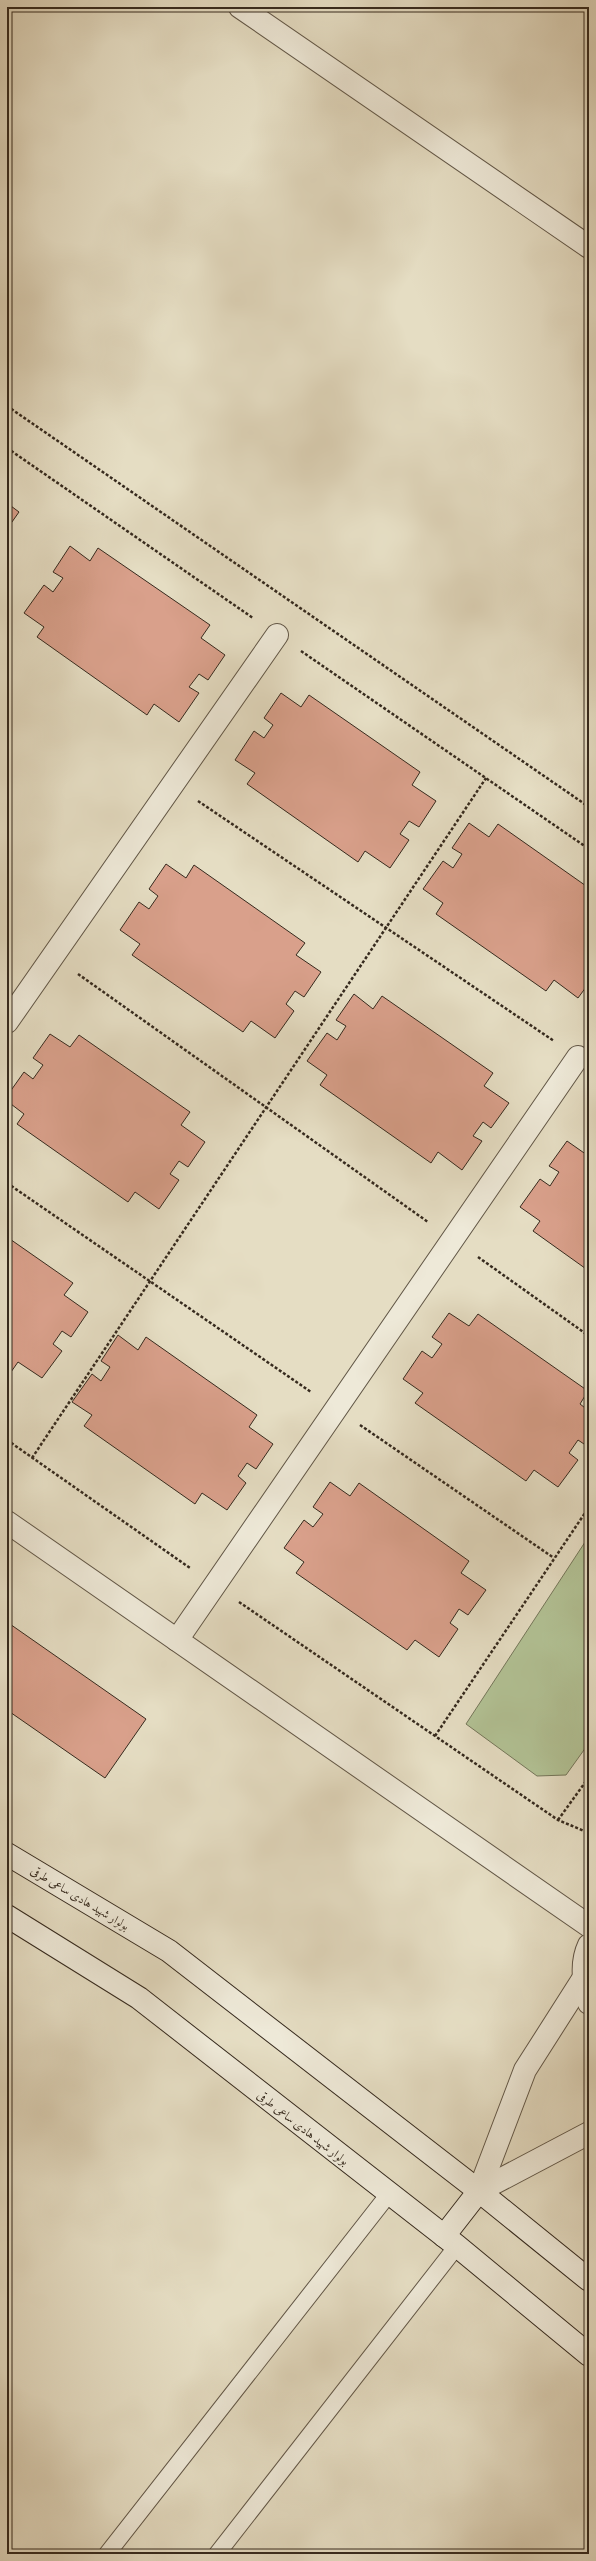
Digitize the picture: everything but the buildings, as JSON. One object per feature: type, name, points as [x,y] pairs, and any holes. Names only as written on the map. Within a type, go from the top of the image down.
[{"type":"street","points":[[240,7],[589,247]]},
{"type":"street","points":[[7,1022],[277,635]]},
{"type":"street","points":[[177,1640],[578,1057]]},
{"type":"street","points":[[7,1522],[589,1926]]},
{"type":"street","name":"بولوار شهید هادی ساعی طرقی","points":[[7,1854],[169,1951],[479,2191],[589,2280]]},
{"type":"street","name":"بولوار شهید هادی ساعی طرقی","points":[[7,1916],[139,1998],[388,2195],[450,2241],[589,2355]]},
{"type":"street","points":[[589,1945],[585,1954],[583,1979],[589,2003]]},
{"type":"street","points":[[450,2241],[479,2191],[525,2070],[583,1979]]},
{"type":"street","points":[[479,2191],[589,2134]]},
{"type":"lane","points":[[107,2554],[388,2195]]},
{"type":"lane","points":[[217,2554],[450,2241]]},
{"type":"path","points":[[7,406],[589,807]]},
{"type":"path","points":[[32,1458],[486,778]]},
{"type":"path","points":[[173,784],[578,1057]]},
{"type":"path","points":[[53,956],[589,1336]]},
{"type":"path","points":[[7,1183],[554,1558]]},
{"type":"path","points":[[7,1440],[215,1586],[558,1820],[589,1833]]},
{"type":"path","points":[[436,1736],[589,1507]]},
{"type":"path","points":[[558,1820],[589,1777]]},
{"type":"green space","points":[[589,1536],[589,1743],[566,1775],[537,1776],[466,1724]]}]
